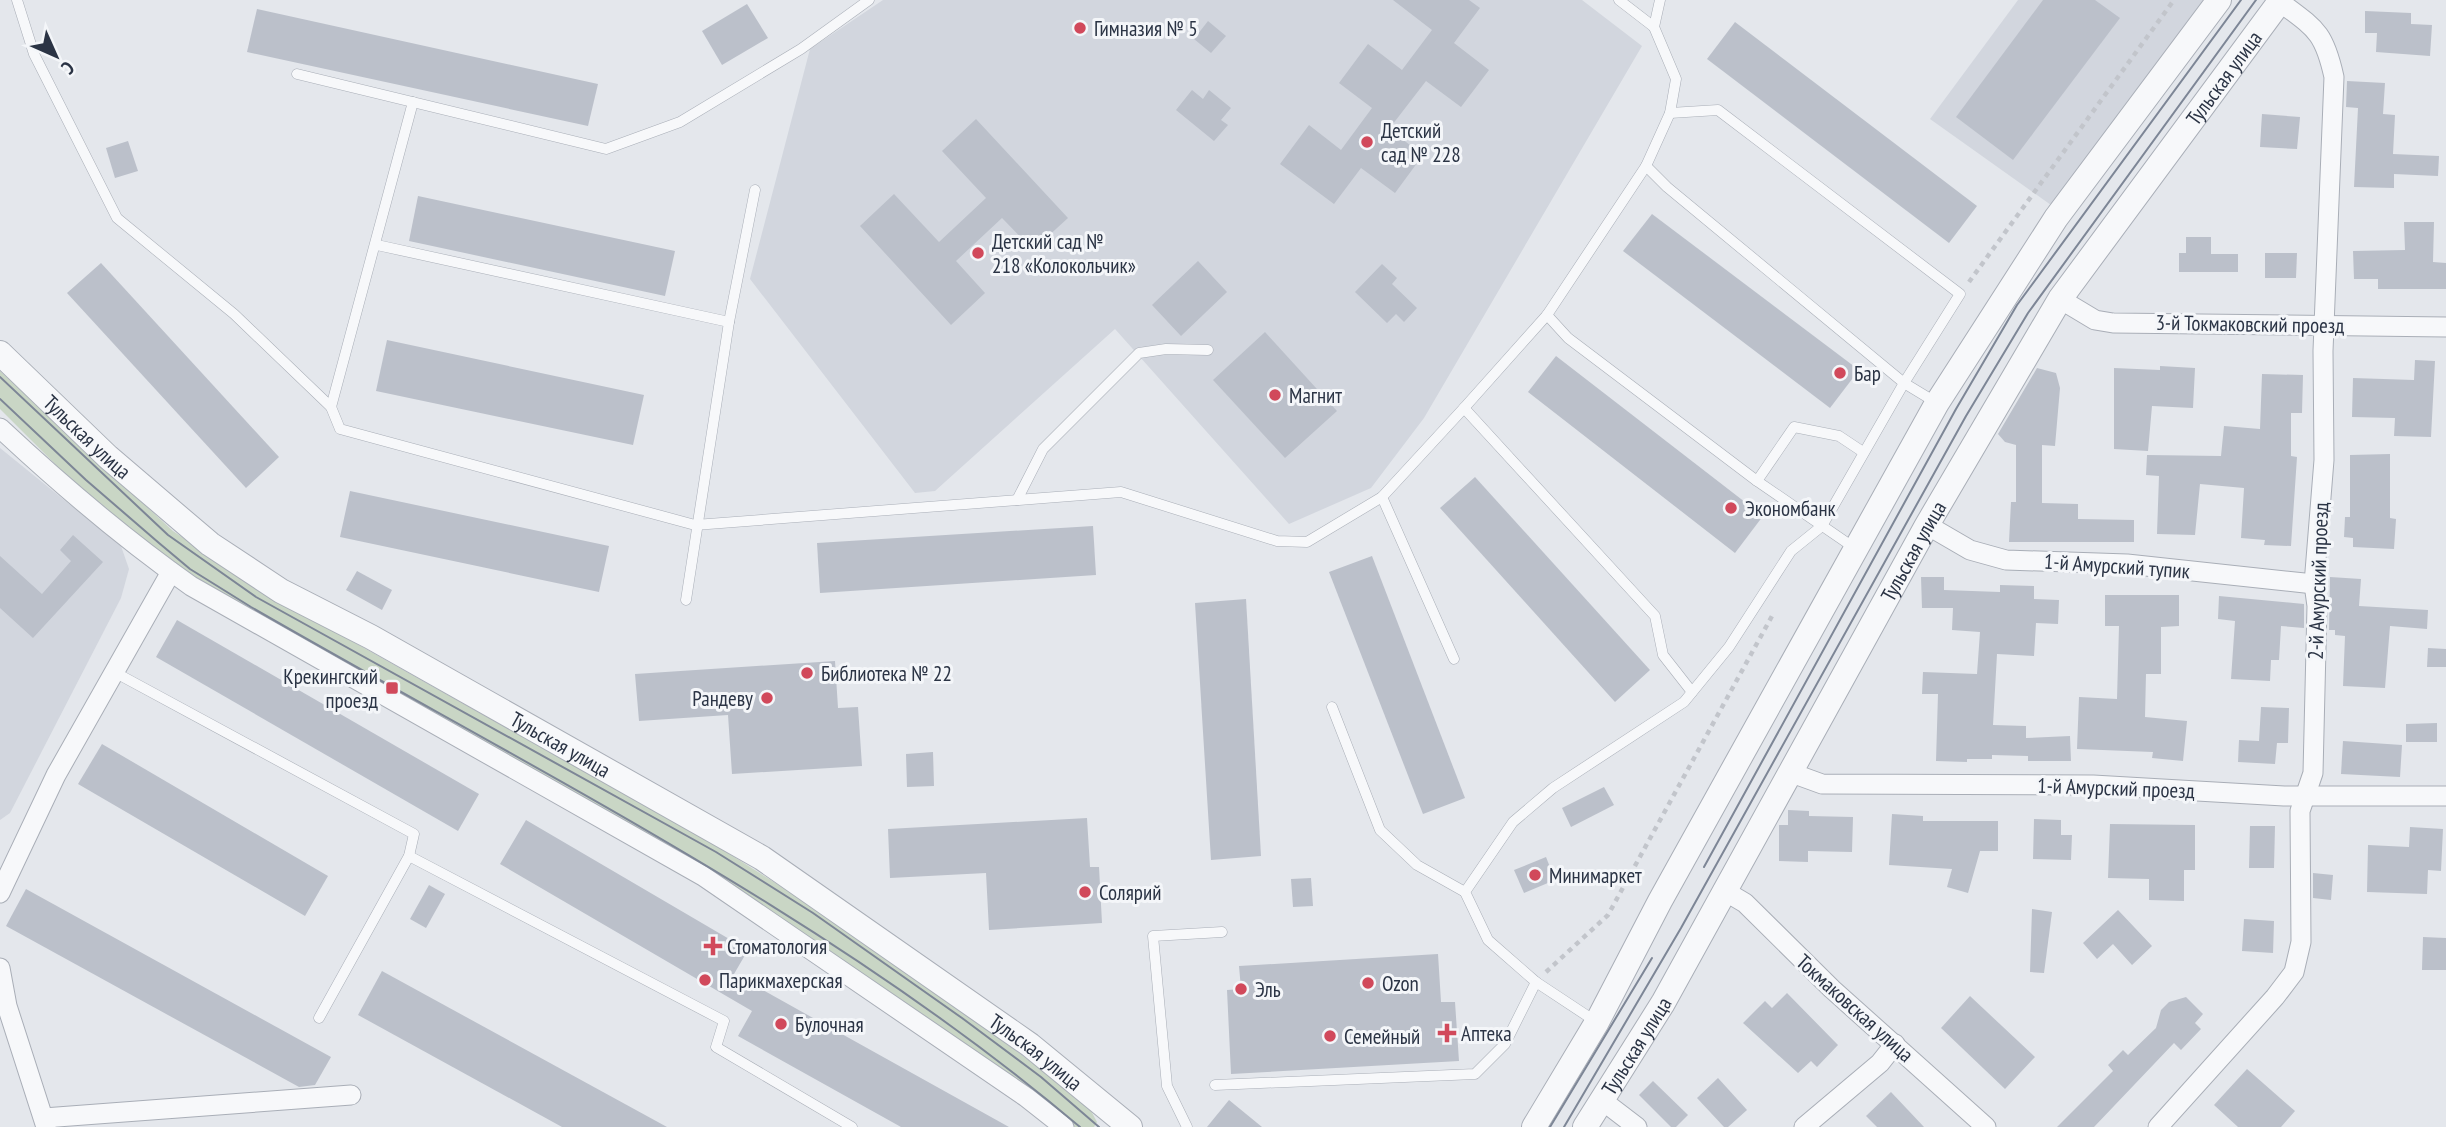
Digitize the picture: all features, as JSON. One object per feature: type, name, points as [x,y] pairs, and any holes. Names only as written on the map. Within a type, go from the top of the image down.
[{"type":"street","points":[[1534,1127],[1597,1022],[1660,901],[1937,403],[2056,218],[2219,0]]},
{"type":"street","name":"Тульская улица","points":[[1586,1127],[1663,1003],[1723,890],[1927,525],[2060,299],[2281,1]]},
{"type":"street","name":"2-й Амурский проезд","points":[[2158,1127],[2275,997],[2294,972],[2301,942],[2300,811],[2313,773],[2317,606],[2314,584],[2324,460],[2325,325],[2334,77],[2327,45],[2309,24],[2281,1]]},
{"type":"street","name":"3-й Токмаковский проезд","points":[[2060,299],[2095,320],[2113,323],[2446,327]]},
{"type":"street","name":"Тульская улица","points":[[0,353],[107,457],[210,544],[281,591],[371,637],[762,858],[1030,1045],[1130,1127]]},
{"type":"street","points":[[0,428],[70,494],[171,572],[248,620],[703,876],[1027,1097],[1064,1127]]},
{"type":"street","name":"1-й Амурский тупик","points":[[1927,525],[1970,550],[2006,560],[2127,564],[2314,584]]},
{"type":"street","points":[[0,893],[56,775],[171,572]]},
{"type":"street","name":"1-й Амурский проезд","points":[[1789,772],[1822,785],[2093,785],[2307,797],[2446,796]]},
{"type":"street","name":"Токмаковская улица","points":[[1723,890],[1745,904],[1832,989],[1986,1127]]},
{"type":"street","points":[[0,968],[7,1006],[45,1123],[351,1095]]},
{"type":"street","points":[[1804,1127],[1880,1063],[1895,1044]]},
{"type":"street","points":[[1603,1101],[1637,1127]]},
{"type":"lane","points":[[17,0],[34,54],[117,218],[234,314],[331,407],[340,429],[695,525],[1121,492],[1277,541],[1307,542],[1382,497],[1464,408],[1547,315],[1646,166],[1670,113],[1676,79],[1654,27],[1619,0]]},
{"type":"lane","points":[[297,74],[606,149],[680,122],[802,49],[869,0]]},
{"type":"lane","points":[[1654,27],[1660,0]]},
{"type":"lane","points":[[331,407],[377,245],[413,102]]},
{"type":"lane","points":[[1465,892],[1513,822],[1553,788],[1684,702],[1729,647],[1791,551],[1822,526],[1904,383],[1960,294],[1718,110],[1670,113]]},
{"type":"lane","points":[[1646,166],[1667,187],[1904,383],[1937,403]]},
{"type":"lane","points":[[686,600],[695,525],[729,322],[755,190]]},
{"type":"lane","points":[[377,245],[729,322]]},
{"type":"lane","points":[[1547,315],[1568,338],[1757,481],[1857,549]]},
{"type":"lane","points":[[1017,500],[1043,449],[1139,353],[1166,349],[1208,350]]},
{"type":"lane","points":[[1464,408],[1655,616],[1663,655],[1692,692]]},
{"type":"lane","points":[[1757,481],[1794,427],[1839,436],[1863,453]]},
{"type":"lane","points":[[1382,497],[1454,659]]},
{"type":"lane","points":[[116,673],[414,834],[409,856],[319,1018]]},
{"type":"lane","points":[[1332,707],[1380,830],[1417,865],[1465,892],[1488,940],[1536,982],[1597,1022]]},
{"type":"lane","points":[[409,856],[724,1021],[716,1047],[852,1127]]},
{"type":"lane","points":[[1187,1127],[1167,1086],[1153,936],[1222,933]]},
{"type":"lane","points":[[1215,1085],[1475,1074],[1505,1044],[1536,982]]},
{"type":"path","points":[[1960,294],[2174,0]]},
{"type":"path","points":[[1536,982],[1608,915],[1776,609]]},
{"type":"shaded area","points":[[883,0],[1582,0],[1642,46],[1424,418],[1371,488],[1289,524],[1115,329],[935,491],[915,493],[750,279],[810,49]]},
{"type":"shaded area","points":[[2018,0],[2203,0],[2051,205],[1930,119]]},
{"type":"shaded area","points":[[0,448],[121,546],[129,569],[121,598],[10,813],[0,820]]},
{"type":"green space","points":[[0,371],[173,531],[261,590],[720,848],[817,909],[1047,1073],[1090,1109],[1097,1122],[1094,1127],[1075,1127],[1031,1090],[794,930],[250,614],[180,568],[77,486],[0,409]]},
{"type":"building","points":[[1393,0],[1469,0],[1480,8],[1454,43],[1489,70],[1461,107],[1426,81],[1389,129],[1423,155],[1395,193],[1361,168],[1334,204],[1280,164],[1309,125],[1341,150],[1372,108],[1339,83],[1368,44],[1402,70],[1432,30]]},
{"type":"building","points":[[2043,0],[2095,0],[2120,18],[2013,160],[1956,117]]},
{"type":"building","points":[[747,4],[768,38],[722,65],[702,31]]},
{"type":"building","points":[[257,9],[598,84],[588,126],[247,52]]},
{"type":"building","points":[[2365,11],[2411,13],[2411,24],[2432,25],[2430,56],[2376,52],[2377,33],[2365,33]]},
{"type":"building","points":[[1208,21],[1226,36],[1211,53],[1194,39]]},
{"type":"building","points":[[1735,22],[1977,206],[1949,243],[1707,59]]},
{"type":"building","points":[[2347,81],[2385,83],[2383,114],[2395,115],[2393,154],[2439,156],[2438,176],[2394,174],[2394,188],[2354,187],[2358,108],[2346,107]]},
{"type":"building","points":[[1192,90],[1203,99],[1209,90],[1231,108],[1221,120],[1228,125],[1214,141],[1176,110]]},
{"type":"building","points":[[2262,114],[2300,117],[2297,149],[2260,147]]},
{"type":"building","points":[[976,119],[1068,218],[1033,250],[1002,218],[956,261],[985,293],[951,325],[860,226],[894,194],[939,242],[986,198],[942,151]]},
{"type":"building","points":[[128,141],[138,171],[115,178],[106,148]]},
{"type":"building","points":[[418,196],[675,251],[665,296],[409,241]]},
{"type":"building","points":[[1652,214],[1859,370],[1830,408],[1623,251]]},
{"type":"building","points":[[2404,222],[2434,222],[2433,262],[2446,263],[2446,289],[2378,289],[2378,279],[2354,279],[2353,251],[2405,250]]},
{"type":"building","points":[[2186,237],[2211,237],[2211,254],[2238,254],[2238,272],[2179,272],[2179,253],[2186,253]]},
{"type":"building","points":[[2265,253],[2297,253],[2296,278],[2265,278]]},
{"type":"building","points":[[1198,261],[1227,292],[1181,336],[1152,305]]},
{"type":"building","points":[[101,263],[279,457],[246,488],[67,293]]},
{"type":"building","points":[[1382,264],[1397,278],[1392,284],[1417,308],[1404,322],[1396,314],[1387,323],[1355,292]]},
{"type":"building","name":"Магнит","points":[[1265,332],[1337,411],[1285,458],[1213,380]]},
{"type":"building","points":[[387,340],[644,395],[633,445],[376,391]]},
{"type":"building","points":[[1556,356],[1763,516],[1735,553],[1528,392]]},
{"type":"building","points":[[2415,360],[2435,361],[2431,437],[2394,436],[2395,418],[2352,417],[2353,378],[2414,380]]},
{"type":"building","points":[[2160,366],[2195,368],[2193,408],[2152,406],[2148,451],[2114,449],[2114,368],[2160,370]]},
{"type":"building","points":[[2037,368],[2056,373],[2060,388],[2055,446],[2042,445],[2042,503],[2078,504],[2078,519],[2134,520],[2134,542],[2009,542],[2011,502],[2016,502],[2016,445],[2005,442],[1998,434]]},
{"type":"building","points":[[2262,374],[2303,375],[2302,413],[2291,413],[2291,456],[2297,457],[2291,546],[2264,545],[2265,540],[2241,538],[2244,488],[2200,484],[2195,535],[2157,534],[2159,476],[2146,475],[2147,455],[2221,456],[2224,426],[2260,429]]},
{"type":"building","points":[[2390,454],[2390,518],[2396,519],[2394,549],[2353,547],[2353,538],[2344,537],[2345,517],[2350,517],[2350,455]]},
{"type":"building","points":[[1475,477],[1650,670],[1615,702],[1440,508]]},
{"type":"building","points":[[350,491],[609,546],[599,592],[340,537]]},
{"type":"building","points":[[1093,526],[1096,575],[820,593],[817,543]]},
{"type":"building","points":[[73,535],[103,562],[33,638],[0,608],[0,556],[42,594],[71,561],[60,550]]},
{"type":"building","points":[[1372,556],[1465,798],[1423,814],[1329,572]]},
{"type":"building","points":[[357,571],[392,590],[382,610],[346,590]]},
{"type":"building","points":[[1921,577],[1944,577],[1944,590],[2000,592],[2000,585],[2034,586],[2034,599],[2059,600],[2058,624],[2036,623],[2034,656],[1997,654],[1993,725],[2026,726],[2026,738],[2070,736],[2071,761],[2028,761],[2028,756],[1992,755],[1992,759],[1967,759],[1967,762],[1936,761],[1938,694],[1922,694],[1923,672],[1977,674],[1980,632],[1952,630],[1953,608],[1922,608]]},
{"type":"building","points":[[2330,577],[2361,579],[2359,606],[2428,610],[2427,629],[2390,626],[2385,688],[2343,686],[2345,636],[2335,635],[2335,630],[2329,630]]},
{"type":"building","points":[[2105,595],[2179,595],[2179,626],[2161,627],[2161,674],[2146,674],[2145,717],[2187,721],[2183,761],[2152,758],[2153,752],[2077,749],[2079,697],[2117,699],[2119,626],[2105,626]]},
{"type":"building","points":[[2219,596],[2304,604],[2304,628],[2281,626],[2279,660],[2271,660],[2270,681],[2231,679],[2235,621],[2218,619]]},
{"type":"building","points":[[1246,599],[1261,856],[1211,860],[1195,603]]},
{"type":"building","points":[[177,620],[479,794],[458,831],[156,657]]},
{"type":"building","points":[[2428,648],[2446,649],[2446,667],[2427,667]]},
{"type":"building","points":[[835,661],[838,708],[858,707],[862,766],[732,774],[728,715],[639,721],[635,674]]},
{"type":"building","points":[[2261,707],[2289,708],[2288,743],[2277,743],[2275,764],[2238,762],[2239,740],[2259,741]]},
{"type":"building","points":[[2437,723],[2437,742],[2406,742],[2406,724]]},
{"type":"building","points":[[2343,741],[2402,745],[2400,777],[2341,774]]},
{"type":"building","points":[[102,744],[328,876],[305,916],[78,784]]},
{"type":"building","points":[[933,752],[934,786],[907,787],[906,754]]},
{"type":"building","points":[[1604,787],[1614,805],[1571,827],[1562,808]]},
{"type":"building","points":[[1788,810],[1809,811],[1809,816],[1853,817],[1852,852],[1808,851],[1808,862],[1779,861],[1779,825],[1788,825]]},
{"type":"building","points":[[1892,814],[1923,816],[1923,821],[1998,821],[1998,851],[1980,851],[1968,893],[1947,887],[1952,869],[1889,865]]},
{"type":"building","points":[[1087,818],[1090,867],[1099,867],[1102,923],[989,930],[986,873],[890,878],[888,829]]},
{"type":"building","points":[[2034,819],[2061,820],[2061,835],[2072,835],[2071,860],[2033,859]]},
{"type":"building","points":[[526,820],[748,950],[734,974],[1009,1127],[901,1127],[738,1036],[752,1011],[500,864]]},
{"type":"building","points":[[2110,824],[2195,825],[2195,870],[2184,870],[2184,901],[2149,900],[2149,879],[2108,878]]},
{"type":"building","points":[[2250,826],[2275,826],[2274,868],[2249,868]]},
{"type":"building","points":[[2410,827],[2443,829],[2441,871],[2428,870],[2427,894],[2367,892],[2368,845],[2409,847]]},
{"type":"building","name":"Минимаркет","points":[[1546,857],[1555,880],[1524,893],[1514,870]]},
{"type":"building","points":[[2313,873],[2333,875],[2331,900],[2313,898]]},
{"type":"building","points":[[1311,878],[1313,906],[1293,907],[1291,879]]},
{"type":"building","points":[[429,885],[445,894],[426,928],[410,919]]},
{"type":"building","points":[[26,889],[331,1057],[315,1085],[299,1087],[6,926]]},
{"type":"building","points":[[2032,909],[2052,912],[2044,973],[2030,972]]},
{"type":"building","points":[[2118,910],[2152,946],[2132,965],[2113,944],[2097,959],[2083,943]]},
{"type":"building","points":[[2244,919],[2274,921],[2273,953],[2242,951]]},
{"type":"building","points":[[2423,937],[2446,938],[2446,970],[2422,970]]},
{"type":"building","points":[[1438,954],[1441,1002],[1455,1002],[1459,1061],[1231,1074],[1227,990],[1241,989],[1239,966]]},
{"type":"building","points":[[382,971],[667,1127],[562,1127],[358,1015]]},
{"type":"building","points":[[1787,993],[1838,1045],[1817,1067],[1811,1061],[1798,1073],[1743,1023],[1765,1001],[1772,1008]]},
{"type":"building","points":[[1970,996],[2035,1057],[2005,1089],[1941,1028]]},
{"type":"building","points":[[2186,997],[2203,1014],[2195,1023],[2201,1029],[2181,1050],[2174,1043],[2094,1127],[2057,1127],[2113,1071],[2108,1065],[2123,1050],[2128,1055],[2156,1028],[2161,1010],[2169,1002]]},
{"type":"building","points":[[2247,1069],[2295,1111],[2281,1127],[2238,1127],[2214,1105]]},
{"type":"building","points":[[1718,1078],[1747,1110],[1728,1127],[1724,1127],[1697,1098]]},
{"type":"building","points":[[1653,1081],[1688,1115],[1676,1127],[1671,1127],[1639,1095]]},
{"type":"building","points":[[1891,1092],[1924,1127],[1877,1127],[1866,1116]]},
{"type":"building","points":[[1229,1100],[1262,1127],[1207,1127]]},
{"type":"tram line","points":[[1704,867],[1956,409],[2017,305],[2241,0]]},
{"type":"tram line","points":[[1564,1127],[1681,928],[1966,416],[2028,313],[2256,0]]},
{"type":"tram line","points":[[0,377],[168,535],[256,597],[716,852],[813,913],[962,1018],[1041,1077],[1099,1127]]},
{"type":"tram line","points":[[0,399],[86,480],[190,569],[251,607],[571,787],[782,912],[885,979],[984,1050],[1080,1127]]},
{"type":"tram line","points":[[1550,1127],[1652,958]]},
{"type":"place","name":"Гимназия № 5","points":[[1080,28]]},
{"type":"place","name":"Детский сад № 228","points":[[1367,142]]},
{"type":"place","name":"Детский сад № 218 «Колокольчик»","points":[[978,253]]},
{"type":"place","name":"Бар","points":[[1840,373]]},
{"type":"place","name":"Магнит","points":[[1275,395]]},
{"type":"place","name":"Экономбанк","points":[[1731,508]]},
{"type":"place","name":"Библиотека № 22","points":[[807,673]]},
{"type":"place","name":"Крекингский проезд","points":[[392,688]]},
{"type":"place","name":"Рандеву","points":[[767,698]]},
{"type":"place","name":"Минимаркет","points":[[1535,875]]},
{"type":"place","name":"Солярий","points":[[1085,892]]},
{"type":"place","name":"Стоматология","points":[[713,946]]},
{"type":"place","name":"Парикмахерская","points":[[705,980]]},
{"type":"place","name":"Ozon","points":[[1368,983]]},
{"type":"place","name":"Эль","points":[[1241,989]]},
{"type":"place","name":"Булочная","points":[[781,1024]]},
{"type":"place","name":"Аптека","points":[[1447,1033]]},
{"type":"place","name":"Семейный","points":[[1330,1036]]}]
